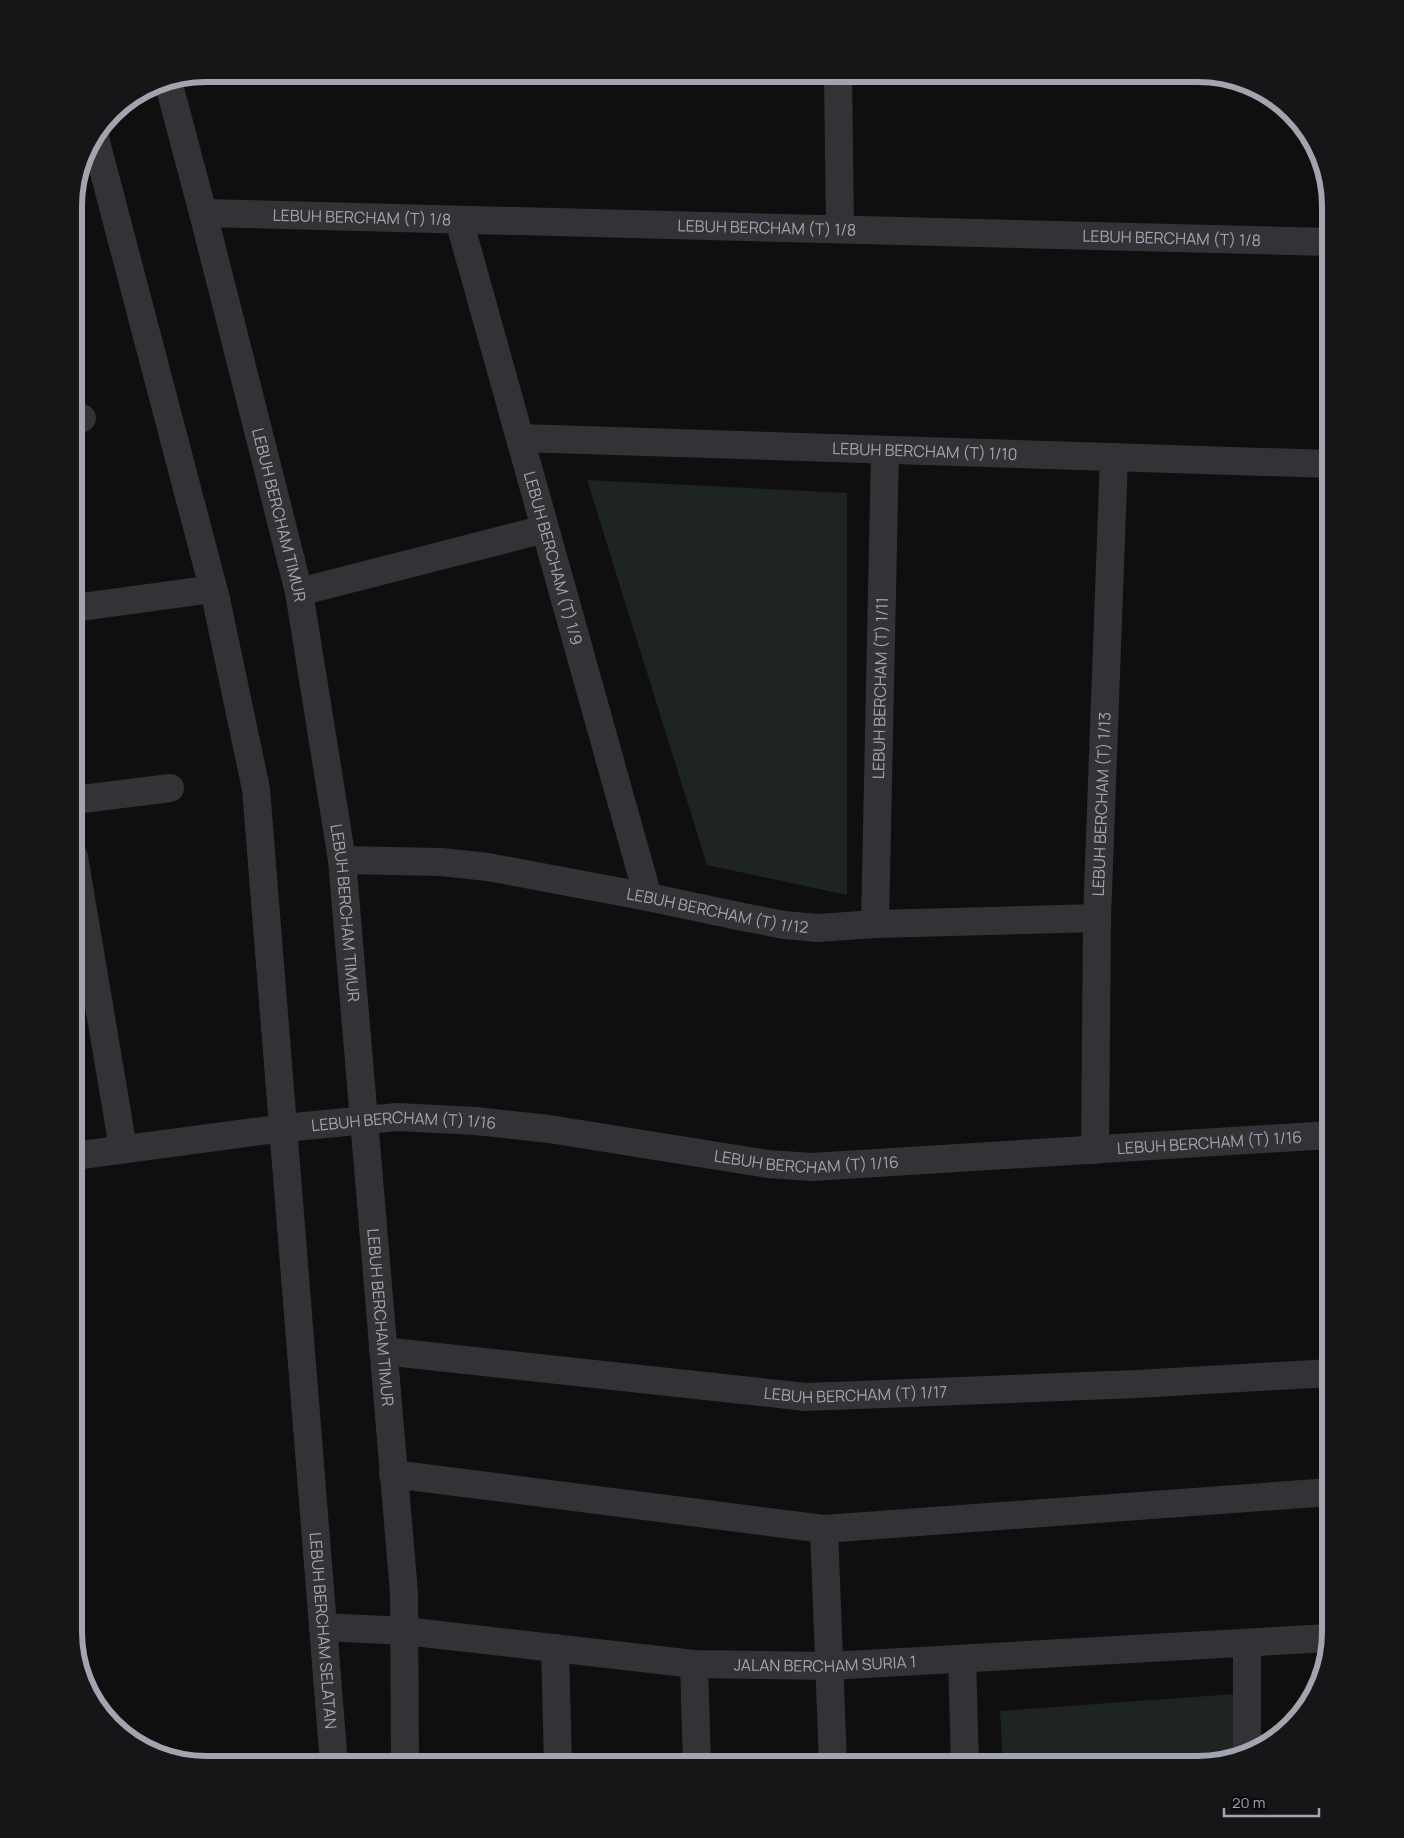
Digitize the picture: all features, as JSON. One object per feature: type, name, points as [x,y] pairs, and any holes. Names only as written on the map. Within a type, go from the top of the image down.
[{"type":"street","points":[[838,83],[840,229]]},
{"type":"street","name":"LEBUH BERCHAM TIMUR","points":[[170,88],[299,592],[342,860],[404,1593],[405,1756]]},
{"type":"street","points":[[98,148],[213,589],[256,790],[284,1128]]},
{"type":"street","name":"LEBUH BERCHAM (T) 1/8","points":[[203,213],[1322,242]]},
{"type":"street","name":"LEBUH BERCHAM (T) 1/9","points":[[459,220],[648,897]]},
{"type":"street","name":"LEBUH BERCHAM (T) 1/10","points":[[520,438],[1322,464]]},
{"type":"street","name":"LEBUH BERCHAM (T) 1/11","points":[[875,924],[885,450]]},
{"type":"street","name":"LEBUH BERCHAM (T) 1/13","points":[[1095,1150],[1097,918],[1114,457]]},
{"type":"street","points":[[299,592],[545,528]]},
{"type":"street","points":[[83,607],[213,589]]},
{"type":"street","points":[[83,799],[170,788]]},
{"type":"street","name":"LEBUH BERCHAM (T) 1/12","points":[[342,860],[440,862],[488,867],[784,925],[818,928],[875,924],[1097,918]]},
{"type":"street","points":[[83,908],[123,1148]]},
{"type":"street","name":"LEBUH BERCHAM (T) 1/16","points":[[82,1155],[284,1128],[396,1117],[485,1122],[549,1129],[768,1164],[812,1167],[1322,1136]]},
{"type":"street","name":"LEBUH BERCHAM SELATAN","points":[[284,1128],[333,1756]]},
{"type":"street","name":"LEBUH BERCHAM (T) 1/17","points":[[383,1351],[806,1397],[1137,1384],[1322,1373]]},
{"type":"street","points":[[393,1474],[824,1529],[1322,1493]]},
{"type":"street","points":[[824,1529],[833,1756]]},
{"type":"street","name":"JALAN BERCHAM SURIA 1","points":[[323,1627],[405,1631],[694,1664],[829,1666],[1321,1639]]},
{"type":"street","points":[[1247,1644],[1247,1745]]},
{"type":"street","points":[[555,1648],[558,1756]]},
{"type":"street","points":[[962,1659],[965,1756]]},
{"type":"street","points":[[694,1664],[697,1756]]},
{"type":"shaded area","points":[[587,480],[847,493],[847,895],[707,865]]},
{"type":"shaded area","points":[[1235,1694],[1234,1750],[1198,1756],[1003,1756],[1000,1711]]}]
